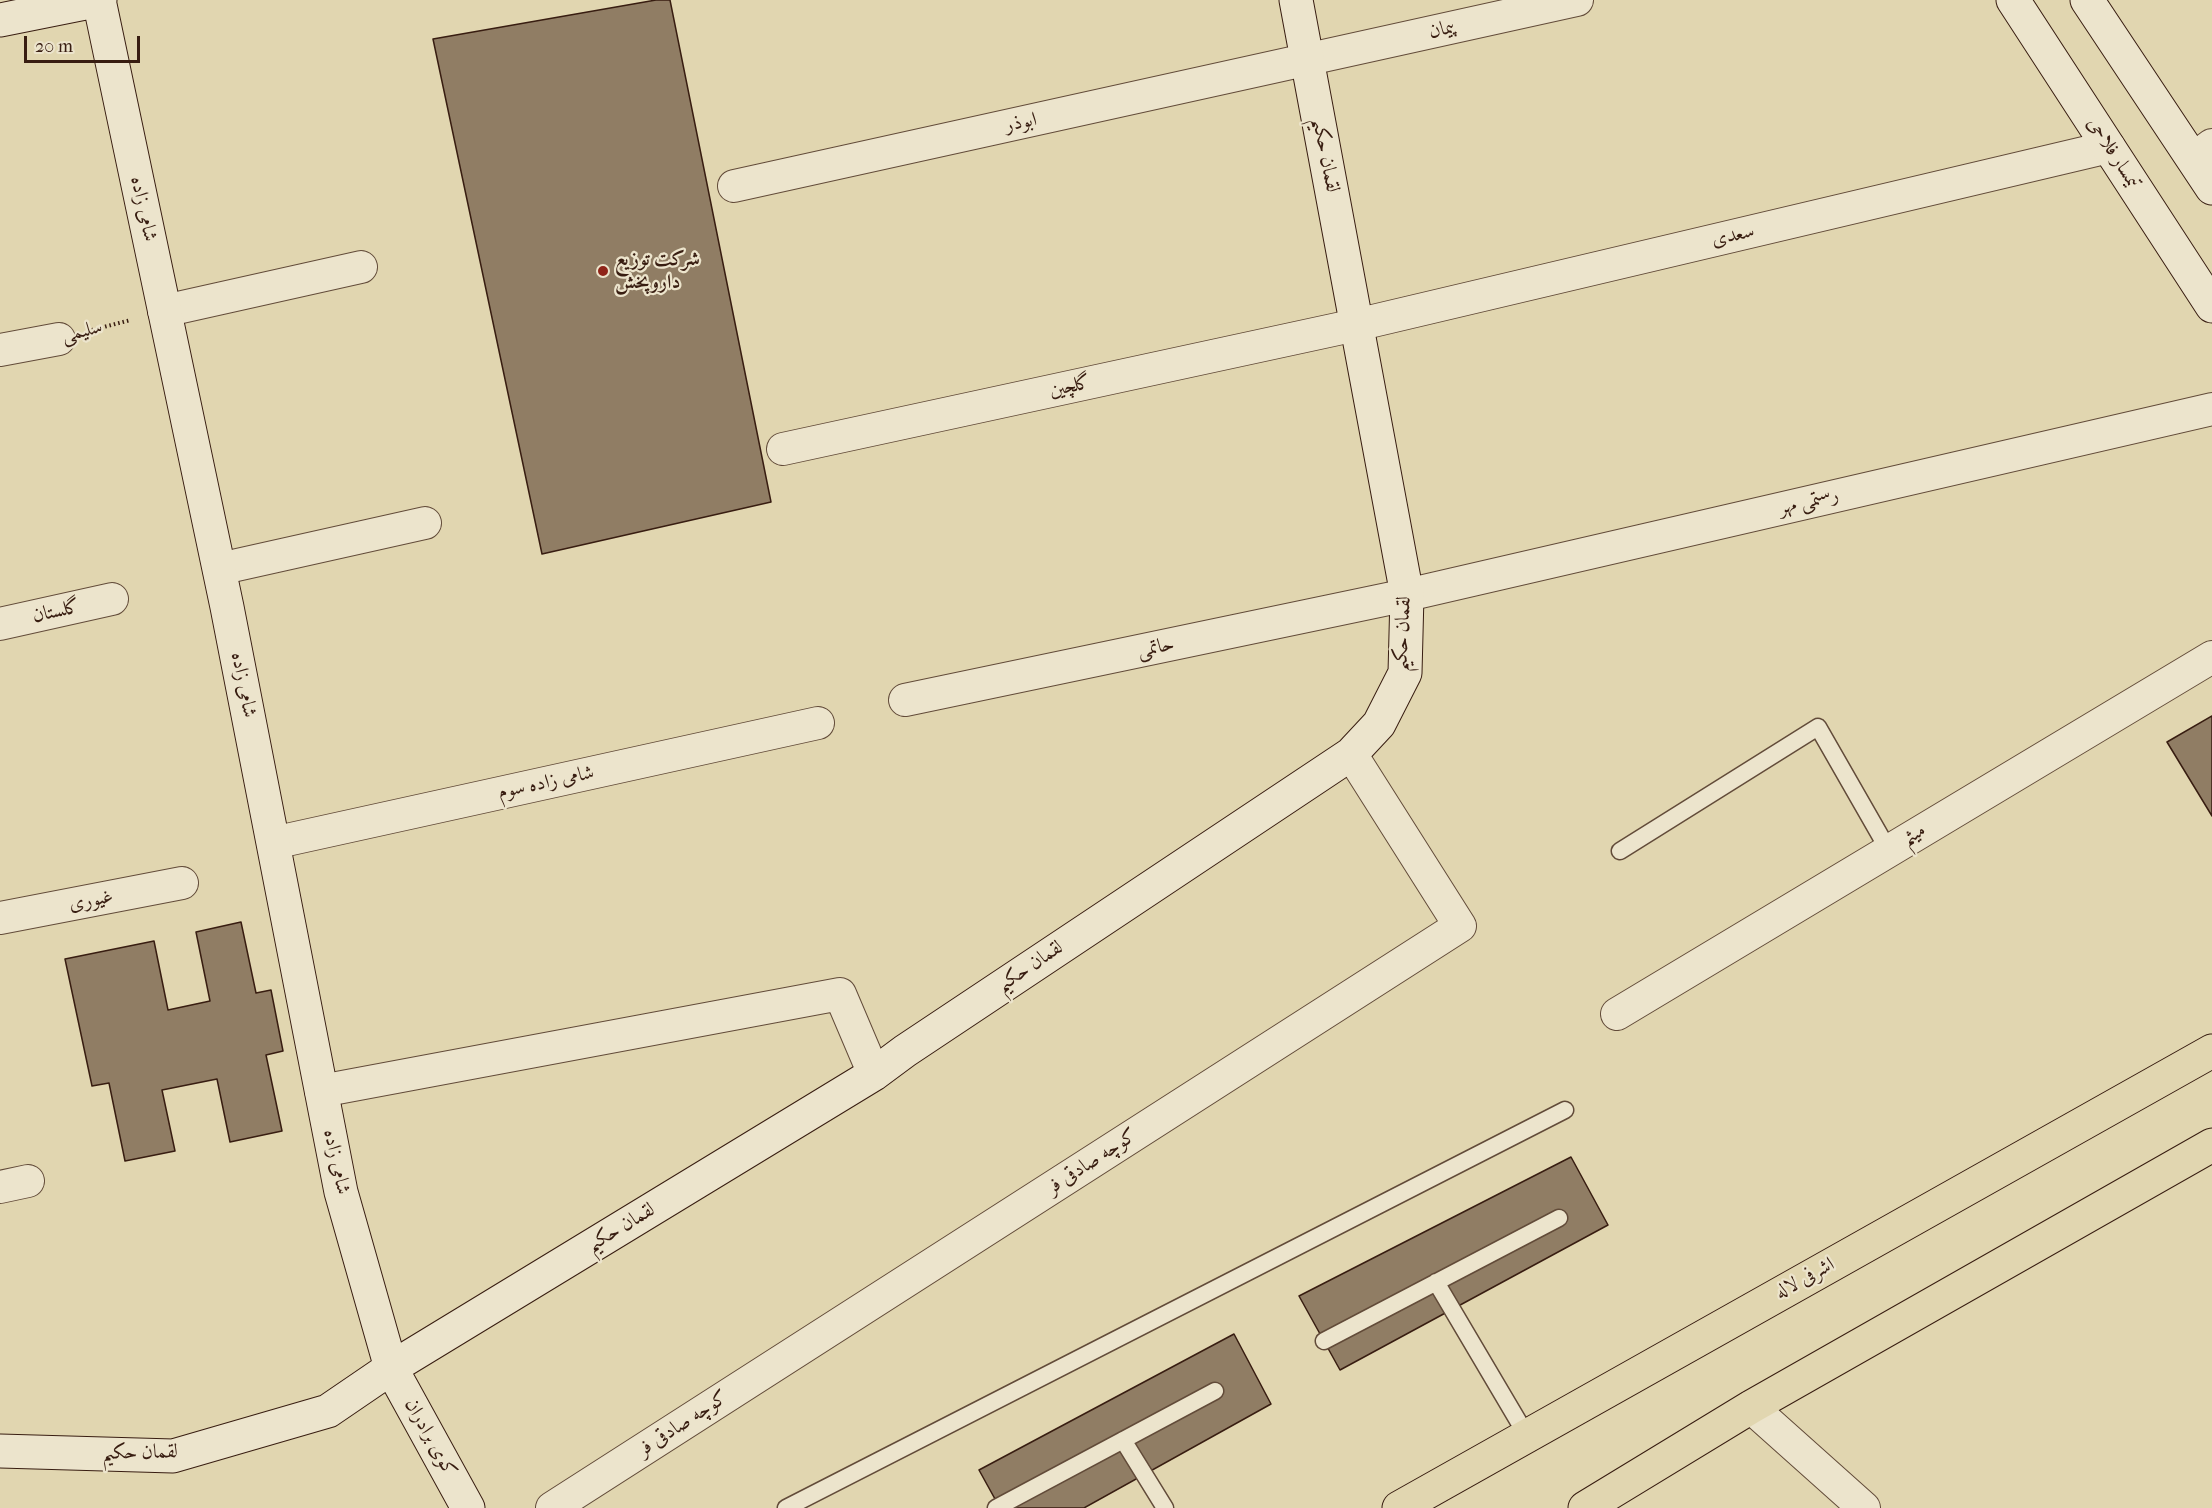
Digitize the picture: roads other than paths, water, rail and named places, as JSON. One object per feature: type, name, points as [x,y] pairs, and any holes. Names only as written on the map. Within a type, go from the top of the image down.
[{"type":"main road","name":"اشرفی لاله","points":[[1399,1508],[2212,1051]]},
{"type":"main road","points":[[1585,1508],[1751,1407],[2212,1145]]},
{"type":"street","points":[[0,20],[100,0]]},
{"type":"street","name":"شامی زاده","points":[[100,0],[219,569],[341,1192],[392,1368]]},
{"type":"street","name":"لقمان حکیم","points":[[0,1451],[173,1456],[328,1411],[392,1368],[874,1074],[905,1051],[1351,754],[1379,724],[1405,673],[1407,595],[1296,0]]},
{"type":"street","name":"پیمان","points":[[1307,60],[1577,0]]},
{"type":"street","name":"تیمسار فلاحی","points":[[2013,0],[2212,306]]},
{"type":"street","points":[[2087,0],[2202,152],[2212,188]]},
{"type":"street","name":"ابوذر","points":[[734,186],[1307,60]]},
{"type":"street","name":"سعدی","points":[[1356,325],[2109,147]]},
{"type":"street","points":[[164,311],[361,267]]},
{"type":"street","name":"گلچین","points":[[783,449],[1356,325]]},
{"type":"street","name":"سلیمی","points":[[0,350],[59,339]]},
{"type":"street","name":"رستمی مهر","points":[[1407,595],[2212,409]]},
{"type":"street","points":[[219,569],[425,523]]},
{"type":"street","name":"حاتمی","points":[[905,700],[1407,595]]},
{"type":"street","name":"گلستان","points":[[0,624],[112,599]]},
{"type":"street","name":"میثم","points":[[1617,1014],[2212,657]]},
{"type":"street","name":"شامی زاده سوم","points":[[273,843],[818,723]]},
{"type":"street","name":"کوچه صادقی فر","points":[[552,1508],[1460,926],[1351,754]]},
{"type":"street","name":"غیوری","points":[[0,918],[182,883]]},
{"type":"street","points":[[321,1091],[840,994],[874,1074]]},
{"type":"street","name":"کوی برادران","points":[[392,1368],[468,1508]]},
{"type":"street","points":[[1751,1407],[1864,1508]]},
{"type":"lane","points":[[1620,851],[1818,727],[1889,851]]},
{"type":"lane","points":[[786,1508],[1565,1110]]},
{"type":"lane","points":[[1324,1341],[1559,1218]]},
{"type":"lane","points":[[1436,1282],[1527,1436]]},
{"type":"lane","points":[[996,1508],[1215,1391]]},
{"type":"lane","points":[[1123,1440],[1165,1508]]},
{"type":"place","name":"شرکت توزیع داروپخش","points":[[603,271]]}]
